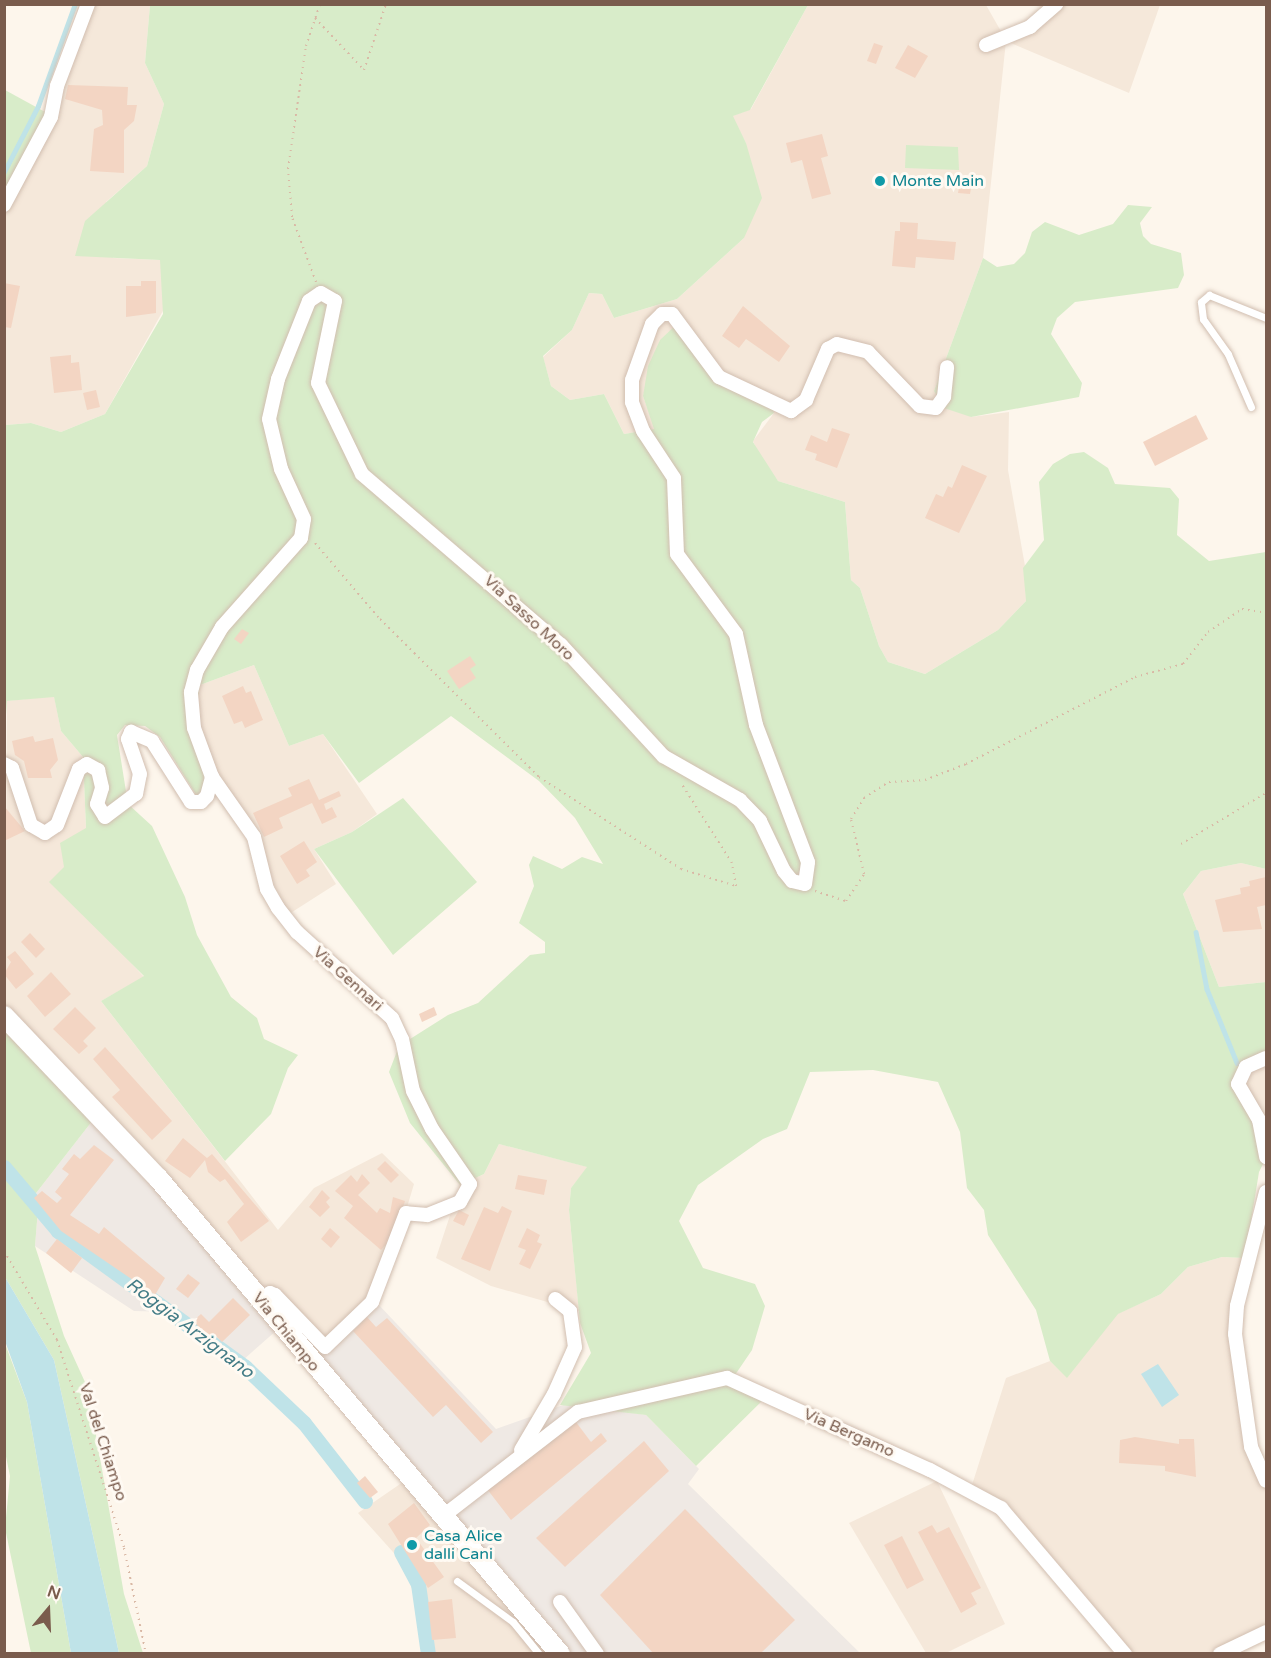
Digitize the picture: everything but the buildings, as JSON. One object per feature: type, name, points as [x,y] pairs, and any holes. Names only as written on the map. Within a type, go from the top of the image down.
[{"type":"main road","name":"Via Chiampo","points":[[4,1016],[158,1178],[442,1517],[560,1653]]},
{"type":"street","points":[[4,205],[51,117],[57,86],[88,4]]},
{"type":"street","points":[[986,45],[1030,27],[1056,4]]},
{"type":"street","points":[[4,764],[12,768],[31,825],[45,833],[57,825],[79,769],[87,764],[98,770],[102,788],[97,804],[105,817],[136,794],[140,774],[128,740],[131,732],[152,741],[191,802],[201,802],[207,796],[212,777],[194,728],[192,692],[197,670],[222,627],[301,538],[303,519],[281,469],[269,419],[278,379],[309,301],[321,293]]},
{"type":"street","name":"Via Sasso Moro","points":[[321,293],[335,301],[318,383],[362,474],[554,637],[663,756],[740,800],[760,821],[784,871],[792,881],[805,884]]},
{"type":"street","points":[[805,884],[808,862],[756,724],[736,634],[677,554],[674,478],[644,430],[632,402],[632,380],[652,324],[662,314],[672,314],[719,377],[791,411],[806,400],[828,349],[837,345],[868,352],[920,406],[936,408],[944,397],[947,367]]},
{"type":"street","name":"Via Gennari","points":[[212,777],[254,837],[267,889],[278,908],[297,932],[392,1018],[402,1039],[413,1091],[432,1129],[470,1184],[460,1202],[427,1215],[406,1213],[372,1302],[325,1347],[275,1295],[270,1293],[260,1300]]},
{"type":"street","points":[[1266,1058],[1246,1067],[1238,1084],[1259,1120],[1266,1156]]},
{"type":"street","points":[[1266,1192],[1237,1306],[1235,1334],[1251,1448],[1266,1481]]},
{"type":"street","name":"Via Bergamo","points":[[517,1455],[554,1394],[575,1347],[570,1311],[555,1299]]},
{"type":"street","name":"Via Bergamo","points":[[442,1517],[517,1455],[578,1412],[727,1378],[930,1470],[1001,1508],[1125,1653]]},
{"type":"street","points":[[560,1602],[594,1652]]},
{"type":"street","points":[[1220,1653],[1266,1632]]},
{"type":"lane","points":[[1251,407],[1228,354],[1203,319],[1201,302],[1209,295],[1266,318]]},
{"type":"lane","points":[[456,1581],[513,1622],[538,1653]]},
{"type":"path","points":[[320,4],[306,46],[288,169],[292,217],[321,293]]},
{"type":"path","points":[[315,18],[364,70],[386,4]]},
{"type":"path","points":[[301,538],[314,542],[380,618],[539,777],[681,868],[736,886],[732,863],[663,756]]},
{"type":"path","points":[[805,884],[846,901],[864,873],[851,819],[864,798],[889,782],[925,780],[966,764],[1135,676],[1182,664],[1208,632],[1242,609],[1266,613]]},
{"type":"path","points":[[1181,843],[1266,794]]},
{"type":"path","name":"Val del Chiampo","points":[[4,1251],[57,1340],[124,1548],[146,1653]]},
{"type":"shaded area","points":[[79,5],[150,5],[145,63],[164,104],[147,166],[106,202],[113,258],[161,260],[164,309],[105,414],[61,432],[31,423],[5,425],[5,193],[47,113]]},
{"type":"shaded area","points":[[808,5],[986,5],[1006,40],[1053,5],[1160,5],[1129,93],[1006,41],[983,258],[934,391],[971,417],[1009,412],[1008,470],[1025,566],[1026,601],[998,630],[925,674],[888,662],[879,646],[860,588],[851,580],[845,502],[778,481],[761,460],[753,441],[774,413],[660,340],[643,396],[655,429],[624,434],[604,394],[570,400],[551,386],[543,357],[572,330],[589,293],[602,294],[614,318],[677,299],[744,238],[746,143],[732,116],[751,109]]},
{"type":"shaded area","points":[[254,665],[289,746],[323,734],[377,814],[352,832],[314,849],[336,884],[289,914],[212,766],[196,710],[200,685]]},
{"type":"shaded area","points":[[54,696],[61,731],[83,757],[86,829],[110,940],[144,977],[101,1001],[278,1230],[314,1188],[382,1153],[414,1184],[378,1304],[305,1363],[5,1012],[7,701]]},
{"type":"shaded area","points":[[1241,863],[1266,869],[1266,982],[1219,987],[1183,894],[1201,871]]},
{"type":"shaded area","points":[[1266,1063],[1266,1122],[1257,1118],[1242,1090],[1248,1064]]},
{"type":"shaded area","points":[[100,1111],[277,1330],[242,1361],[175,1312],[134,1311],[35,1246],[38,1209],[33,1197]]},
{"type":"shaded area","points":[[499,1144],[588,1167],[571,1188],[569,1210],[579,1311],[491,1286],[436,1258],[460,1185],[484,1174]]},
{"type":"shaded area","points":[[1222,1257],[1245,1258],[1233,1338],[1249,1446],[1266,1483],[1266,1631],[1215,1653],[1116,1653],[1065,1581],[972,1485],[1006,1378],[1050,1361],[1067,1377],[1117,1314],[1161,1294],[1188,1267]]},
{"type":"shaded area","points":[[378,1304],[496,1429],[569,1403],[646,1415],[699,1469],[688,1484],[860,1653],[549,1653],[305,1363]]},
{"type":"shaded area","points":[[937,1481],[1005,1624],[946,1653],[926,1653],[849,1523]]},
{"type":"shaded area","points":[[403,1482],[549,1653],[425,1653],[419,1581],[358,1513]]},
{"type":"green space","points":[[150,5],[808,5],[750,110],[733,116],[746,143],[762,198],[744,238],[677,299],[614,318],[602,294],[589,293],[572,330],[543,356],[551,386],[570,400],[604,394],[624,434],[654,429],[643,396],[648,366],[660,340],[678,323],[733,385],[771,403],[774,413],[762,422],[753,442],[778,481],[845,502],[851,580],[860,588],[879,646],[888,662],[925,674],[998,630],[1026,601],[1023,568],[1044,540],[1039,482],[1053,464],[1070,454],[1084,452],[1108,468],[1115,484],[1170,488],[1179,499],[1177,535],[1209,561],[1266,552],[1266,869],[1241,863],[1201,871],[1183,894],[1219,987],[1266,982],[1266,1063],[1237,1074],[1266,1158],[1259,1172],[1245,1258],[1222,1257],[1188,1267],[1161,1294],[1118,1314],[1067,1378],[1050,1361],[1036,1310],[988,1235],[984,1210],[967,1188],[960,1132],[938,1082],[873,1070],[810,1072],[787,1129],[763,1139],[698,1185],[679,1221],[703,1268],[755,1284],[765,1306],[752,1350],[735,1375],[768,1395],[696,1466],[646,1415],[560,1405],[591,1353],[580,1323],[569,1210],[571,1188],[587,1167],[499,1144],[484,1174],[460,1185],[410,1123],[389,1072],[399,1046],[448,1015],[478,1003],[530,955],[545,953],[545,942],[519,923],[534,886],[529,865],[533,856],[562,869],[582,857],[603,864],[575,818],[539,781],[451,716],[359,783],[323,734],[289,746],[254,665],[200,685],[196,710],[212,766],[198,798],[160,737],[145,726],[125,725],[117,735],[128,804],[152,826],[185,897],[197,935],[231,997],[257,1018],[264,1039],[298,1055],[288,1068],[271,1114],[225,1161],[101,1001],[144,976],[49,882],[64,867],[60,843],[86,828],[83,757],[61,731],[54,697],[7,701],[5,729],[5,425],[31,423],[61,432],[105,414],[163,314],[160,260],[75,256],[85,221],[147,166],[164,104],[145,63]]},
{"type":"green space","points":[[5,90],[47,113],[5,193]]},
{"type":"green space","points":[[906,145],[958,147],[959,170],[905,168]]},
{"type":"green space","points":[[1128,205],[1152,207],[1140,223],[1143,236],[1151,244],[1181,253],[1184,275],[1178,288],[1075,302],[1057,318],[1051,334],[1082,383],[1079,397],[971,417],[944,408],[934,391],[983,258],[997,267],[1014,264],[1025,253],[1032,232],[1045,222],[1079,235],[1113,224]]},
{"type":"green space","points":[[403,798],[477,882],[393,955],[314,849],[352,832]]},
{"type":"green space","points":[[5,1012],[100,1111],[33,1197],[38,1209],[35,1246],[64,1336],[95,1404],[91,1407],[124,1594],[143,1653],[119,1653],[54,1360],[5,1277]]},
{"type":"green space","points":[[4,1341],[27,1402],[71,1653],[31,1653],[5,1528],[10,1476],[4,1447]]},
{"type":"water","points":[[5,1277],[54,1360],[119,1653],[71,1653],[27,1402],[5,1341]]},
{"type":"water","points":[[1158,1364],[1179,1395],[1162,1407],[1141,1374]]},
{"type":"waterway","points":[[4,172],[38,106],[75,4]]},
{"type":"waterway","points":[[1196,932],[1207,989],[1237,1063]]},
{"type":"waterway","name":"Roggia Arzignano","points":[[4,1167],[58,1231],[245,1367],[304,1423],[365,1501]]},
{"type":"waterway","name":"Roggia Arzignano","points":[[401,1552],[418,1584],[428,1654]]},
{"type":"place","name":"Monte Main","points":[[880,181]]},
{"type":"place","name":"Casa Alice dalli Cani","points":[[412,1545]]}]
